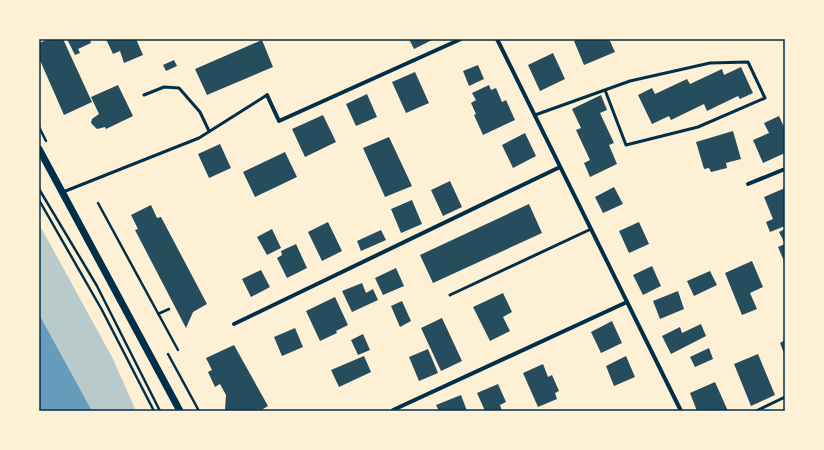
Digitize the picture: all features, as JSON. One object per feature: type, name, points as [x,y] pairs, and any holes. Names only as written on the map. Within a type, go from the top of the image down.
[{"type":"street","points":[[267,95],[279,120],[461,39]]},
{"type":"street","points":[[497,39],[681,411]]},
{"type":"street","points":[[39,149],[180,411]]},
{"type":"street","points":[[234,324],[560,167]]},
{"type":"street","points":[[748,184],[785,169]]},
{"type":"street","points":[[393,410],[627,302]]},
{"type":"lane","points":[[535,115],[630,81],[710,63],[748,62],[765,98],[698,127],[626,145],[605,90]]},
{"type":"lane","points":[[144,96],[164,87],[179,88],[200,112],[209,131]]},
{"type":"lane","points":[[63,192],[199,138],[267,95]]},
{"type":"lane","points":[[450,295],[591,229]]},
{"type":"lane","points":[[756,411],[785,397]]},
{"type":"path","points":[[39,188],[97,286],[160,411]]},
{"type":"path","points":[[39,200],[102,310],[154,411]]},
{"type":"path","points":[[98,203],[178,350]]},
{"type":"path","points":[[158,314],[169,309]]},
{"type":"path","points":[[168,354],[199,411]]},
{"type":"shaded area","points":[[39,224],[112,357],[136,411],[92,411],[39,314]]},
{"type":"water","points":[[39,314],[92,411],[39,411]]},
{"type":"building","points":[[49,39],[63,39],[92,102],[64,115],[39,58],[39,43]]},
{"type":"building","points":[[67,39],[90,39],[91,43],[78,49],[80,53],[75,55]]},
{"type":"building","points":[[106,39],[136,39],[143,55],[124,63],[120,51],[113,54]]},
{"type":"building","points":[[409,39],[434,39],[414,49]]},
{"type":"building","points":[[578,39],[609,39],[615,52],[584,65],[574,41]]},
{"type":"building","points":[[262,40],[273,67],[207,95],[195,69]]},
{"type":"building","points":[[553,53],[565,79],[540,91],[528,65]]},
{"type":"building","points":[[174,60],[177,66],[166,71],[163,65]]},
{"type":"building","points":[[478,65],[484,79],[469,86],[463,71]]},
{"type":"building","points":[[741,67],[753,93],[740,99],[738,96],[707,111],[704,104],[671,120],[669,116],[652,124],[638,95],[652,88],[655,94],[687,79],[690,84],[722,69],[724,75]]},
{"type":"building","points":[[415,72],[429,103],[406,113],[392,82]]},
{"type":"building","points":[[118,85],[133,116],[106,129],[105,127],[97,129],[91,123],[92,119],[99,114],[91,97]]},
{"type":"building","points":[[489,85],[491,90],[496,88],[502,102],[506,100],[515,120],[483,135],[474,115],[476,114],[471,103],[476,100],[472,93]]},
{"type":"building","points":[[367,94],[377,117],[356,126],[346,104]]},
{"type":"building","points":[[601,95],[607,110],[600,113],[614,143],[609,145],[617,164],[590,177],[584,163],[590,160],[576,130],[581,128],[572,109]]},
{"type":"building","points":[[323,115],[336,142],[305,157],[292,129]]},
{"type":"building","points":[[779,116],[784,127],[785,126],[785,153],[763,163],[753,140],[769,133],[764,123]]},
{"type":"building","points":[[733,131],[741,159],[726,163],[727,168],[711,172],[709,168],[704,169],[696,142]]},
{"type":"building","points":[[525,133],[536,156],[513,168],[502,145]]},
{"type":"building","points":[[389,137],[412,186],[385,197],[363,148]]},
{"type":"building","points":[[220,144],[231,168],[209,178],[198,154]]},
{"type":"building","points":[[285,152],[297,177],[255,197],[243,172]]},
{"type":"building","points":[[450,181],[462,207],[443,216],[431,190]]},
{"type":"building","points":[[614,187],[623,204],[603,213],[595,197]]},
{"type":"building","points":[[785,188],[785,226],[770,232],[766,222],[773,219],[764,197]]},
{"type":"building","points":[[412,200],[422,224],[401,233],[391,209]]},
{"type":"building","points":[[529,204],[542,233],[433,283],[420,255]]},
{"type":"building","points":[[151,205],[157,218],[161,217],[207,304],[193,312],[186,328],[135,230],[138,229],[131,215]]},
{"type":"building","points":[[328,222],[342,251],[322,261],[308,232]]},
{"type":"building","points":[[639,222],[649,244],[629,253],[619,231]]},
{"type":"building","points":[[272,229],[281,248],[267,255],[257,237]]},
{"type":"building","points":[[785,229],[785,244],[779,232]]},
{"type":"building","points":[[381,230],[386,240],[361,251],[357,241]]},
{"type":"building","points":[[296,244],[307,268],[287,278],[277,258],[282,255],[281,251]]},
{"type":"building","points":[[785,244],[785,260],[784,261],[778,247]]},
{"type":"building","points":[[752,261],[763,287],[750,293],[757,309],[742,315],[725,273]]},
{"type":"building","points":[[652,266],[661,286],[643,295],[633,275]]},
{"type":"building","points":[[396,268],[404,286],[383,295],[375,278]]},
{"type":"building","points":[[261,270],[270,287],[251,297],[242,279]]},
{"type":"building","points":[[710,271],[717,285],[694,296],[687,281]]},
{"type":"building","points":[[362,283],[366,293],[373,289],[378,300],[352,312],[342,291]]},
{"type":"building","points":[[678,291],[684,309],[660,319],[653,301]]},
{"type":"building","points":[[503,293],[512,312],[503,317],[510,331],[490,341],[473,307]]},
{"type":"building","points":[[335,297],[348,325],[336,331],[337,333],[320,341],[306,311]]},
{"type":"building","points":[[402,301],[411,321],[400,327],[391,306]]},
{"type":"building","points":[[442,318],[462,361],[441,371],[421,328]]},
{"type":"building","points":[[612,321],[622,343],[601,353],[591,332]]},
{"type":"building","points":[[701,324],[706,336],[671,354],[662,336],[680,327],[682,333]]},
{"type":"building","points":[[295,328],[303,347],[282,356],[274,337]]},
{"type":"building","points":[[363,334],[370,350],[358,355],[351,340]]},
{"type":"building","points":[[785,340],[785,356],[780,343]]},
{"type":"building","points":[[234,345],[268,406],[260,411],[225,410],[226,395],[220,384],[215,387],[208,372],[212,370],[206,358]]},
{"type":"building","points":[[709,348],[713,359],[695,367],[690,357]]},
{"type":"building","points":[[428,349],[438,373],[419,381],[409,357]]},
{"type":"building","points":[[758,354],[775,395],[751,406],[734,364]]},
{"type":"building","points":[[364,356],[371,372],[339,387],[331,370]]},
{"type":"building","points":[[626,356],[635,377],[614,386],[606,366]]},
{"type":"building","points":[[543,364],[548,377],[552,375],[559,391],[555,393],[557,399],[538,407],[523,373]]},
{"type":"building","points":[[715,382],[728,411],[697,411],[690,393]]},
{"type":"building","points":[[498,384],[506,402],[500,405],[502,411],[485,411],[477,393]]},
{"type":"building","points":[[461,395],[467,411],[439,411],[436,405]]}]
